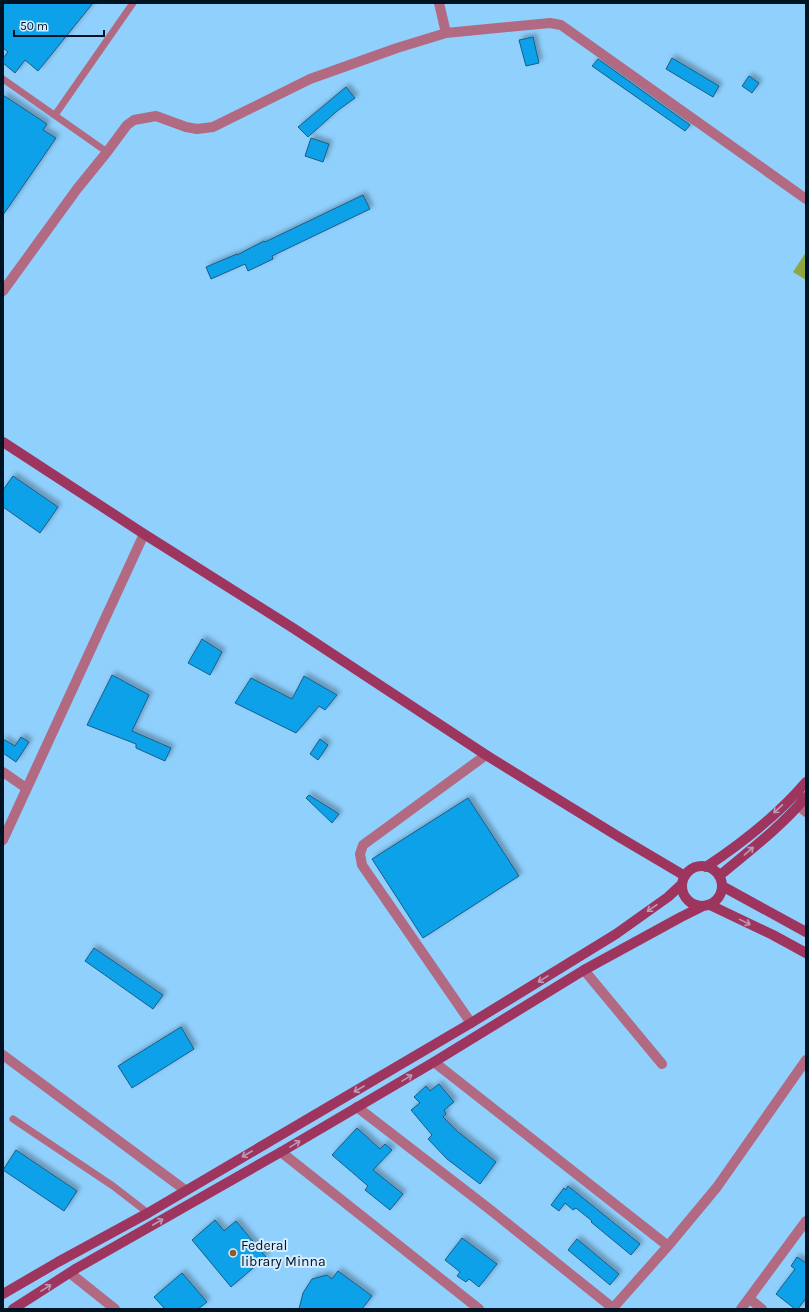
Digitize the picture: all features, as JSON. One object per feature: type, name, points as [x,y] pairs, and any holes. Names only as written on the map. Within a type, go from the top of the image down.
[{"type":"main road","points":[[3,442],[144,534],[293,628],[486,755],[684,880]]},
{"type":"main road","points":[[706,867],[727,853],[760,826],[806,782]]},
{"type":"main road","points":[[719,876],[765,837],[802,809],[806,797]]},
{"type":"main road","points":[[3,1294],[52,1265],[148,1213],[471,1023],[616,934],[668,897],[694,868],[706,867],[716,872],[719,876],[722,886],[721,894],[717,900],[681,917],[584,970],[434,1062],[70,1273],[13,1309]]},
{"type":"main road","points":[[684,880],[683,891],[690,902],[696,905],[707,906],[773,935],[806,954]]},
{"type":"main road","points":[[722,886],[806,932]]},
{"type":"street","points":[[439,3],[446,33]]},
{"type":"street","points":[[3,291],[127,124],[134,120],[156,116],[186,127],[197,129],[213,127],[310,79],[397,48],[446,33],[550,23],[561,25],[806,199]]},
{"type":"street","points":[[3,840],[144,534]]},
{"type":"street","points":[[471,1023],[362,865],[360,854],[363,845],[486,755]]},
{"type":"street","points":[[3,772],[26,788]]},
{"type":"street","points":[[584,970],[662,1064]]},
{"type":"street","points":[[3,1055],[185,1190]]},
{"type":"street","points":[[357,1107],[488,1208],[613,1308],[668,1246],[717,1187],[806,1060]]},
{"type":"street","points":[[434,1062],[668,1246]]},
{"type":"street","points":[[281,1152],[478,1309]]},
{"type":"street","points":[[741,1309],[806,1221]]},
{"type":"street","points":[[70,1273],[115,1309]]},
{"type":"street","points":[[750,1298],[762,1309]]},
{"type":"lane","points":[[55,115],[133,3]]},
{"type":"lane","points":[[3,79],[107,152]]},
{"type":"lane","points":[[12,1119],[113,1186],[148,1213]]},
{"type":"green space","points":[[806,252],[806,280],[793,272]]},
{"type":"building","points":[[3,3],[93,3],[38,71],[25,60],[15,73],[3,63],[3,58],[8,52],[3,48]]},
{"type":"building","points":[[533,37],[539,63],[526,66],[519,40]]},
{"type":"building","points":[[672,58],[719,86],[713,97],[666,69]]},
{"type":"building","points":[[598,59],[690,125],[685,131],[592,66]]},
{"type":"building","points":[[749,76],[759,83],[752,93],[742,86]]},
{"type":"building","points":[[346,87],[355,98],[337,111],[308,137],[298,127]]},
{"type":"building","points":[[3,95],[47,124],[43,130],[56,138],[3,215]]},
{"type":"building","points":[[311,138],[329,144],[323,162],[305,156]]},
{"type":"building","points":[[363,195],[370,209],[272,256],[273,259],[248,271],[245,264],[211,279],[206,267],[237,255]]},
{"type":"building","points":[[13,476],[58,507],[40,533],[3,507],[3,490]]},
{"type":"building","points":[[202,639],[222,652],[210,675],[188,663]]},
{"type":"building","points":[[112,675],[149,695],[132,731],[171,748],[165,761],[136,748],[136,744],[87,725]]},
{"type":"building","points":[[304,676],[337,695],[325,710],[319,706],[296,733],[235,703],[251,678],[292,699]]},
{"type":"building","points":[[21,737],[29,742],[16,762],[3,753],[3,739],[15,746]]},
{"type":"building","points":[[320,739],[328,745],[318,760],[310,754]]},
{"type":"building","points":[[309,795],[339,814],[332,823],[306,798]]},
{"type":"building","points":[[468,798],[519,876],[423,938],[372,859]]},
{"type":"building","points":[[94,948],[163,995],[153,1009],[85,961]]},
{"type":"building","points":[[181,1027],[194,1049],[132,1088],[118,1066]]},
{"type":"building","points":[[439,1084],[454,1102],[444,1110],[446,1114],[443,1117],[457,1131],[496,1162],[480,1184],[447,1159],[428,1139],[432,1135],[411,1110],[420,1103],[414,1097],[426,1086],[430,1091]]},
{"type":"building","points":[[357,1128],[380,1149],[385,1144],[392,1150],[373,1170],[403,1194],[390,1210],[365,1190],[368,1186],[332,1155]]},
{"type":"building","points":[[16,1150],[77,1191],[64,1211],[3,1170]]},
{"type":"building","points":[[568,1186],[640,1244],[631,1255],[576,1208],[573,1210],[565,1203],[559,1211],[551,1205],[564,1188],[566,1190]]},
{"type":"building","name":"Federal library Minna","points":[[215,1220],[224,1231],[236,1221],[266,1257],[231,1287],[192,1240]]},
{"type":"building","points":[[462,1238],[497,1264],[479,1287],[469,1279],[466,1282],[457,1276],[460,1272],[445,1260]]},
{"type":"building","points":[[577,1239],[619,1274],[610,1285],[568,1250]]},
{"type":"building","points":[[797,1257],[806,1263],[806,1298],[798,1309],[795,1309],[776,1294],[795,1269],[791,1266]]},
{"type":"building","points":[[338,1271],[372,1296],[362,1309],[299,1309],[303,1293],[312,1279],[327,1275],[332,1279]]},
{"type":"building","points":[[182,1273],[207,1302],[198,1309],[165,1309],[154,1297]]},
{"type":"place","name":"Federal library Minna","points":[[233,1253]]}]
